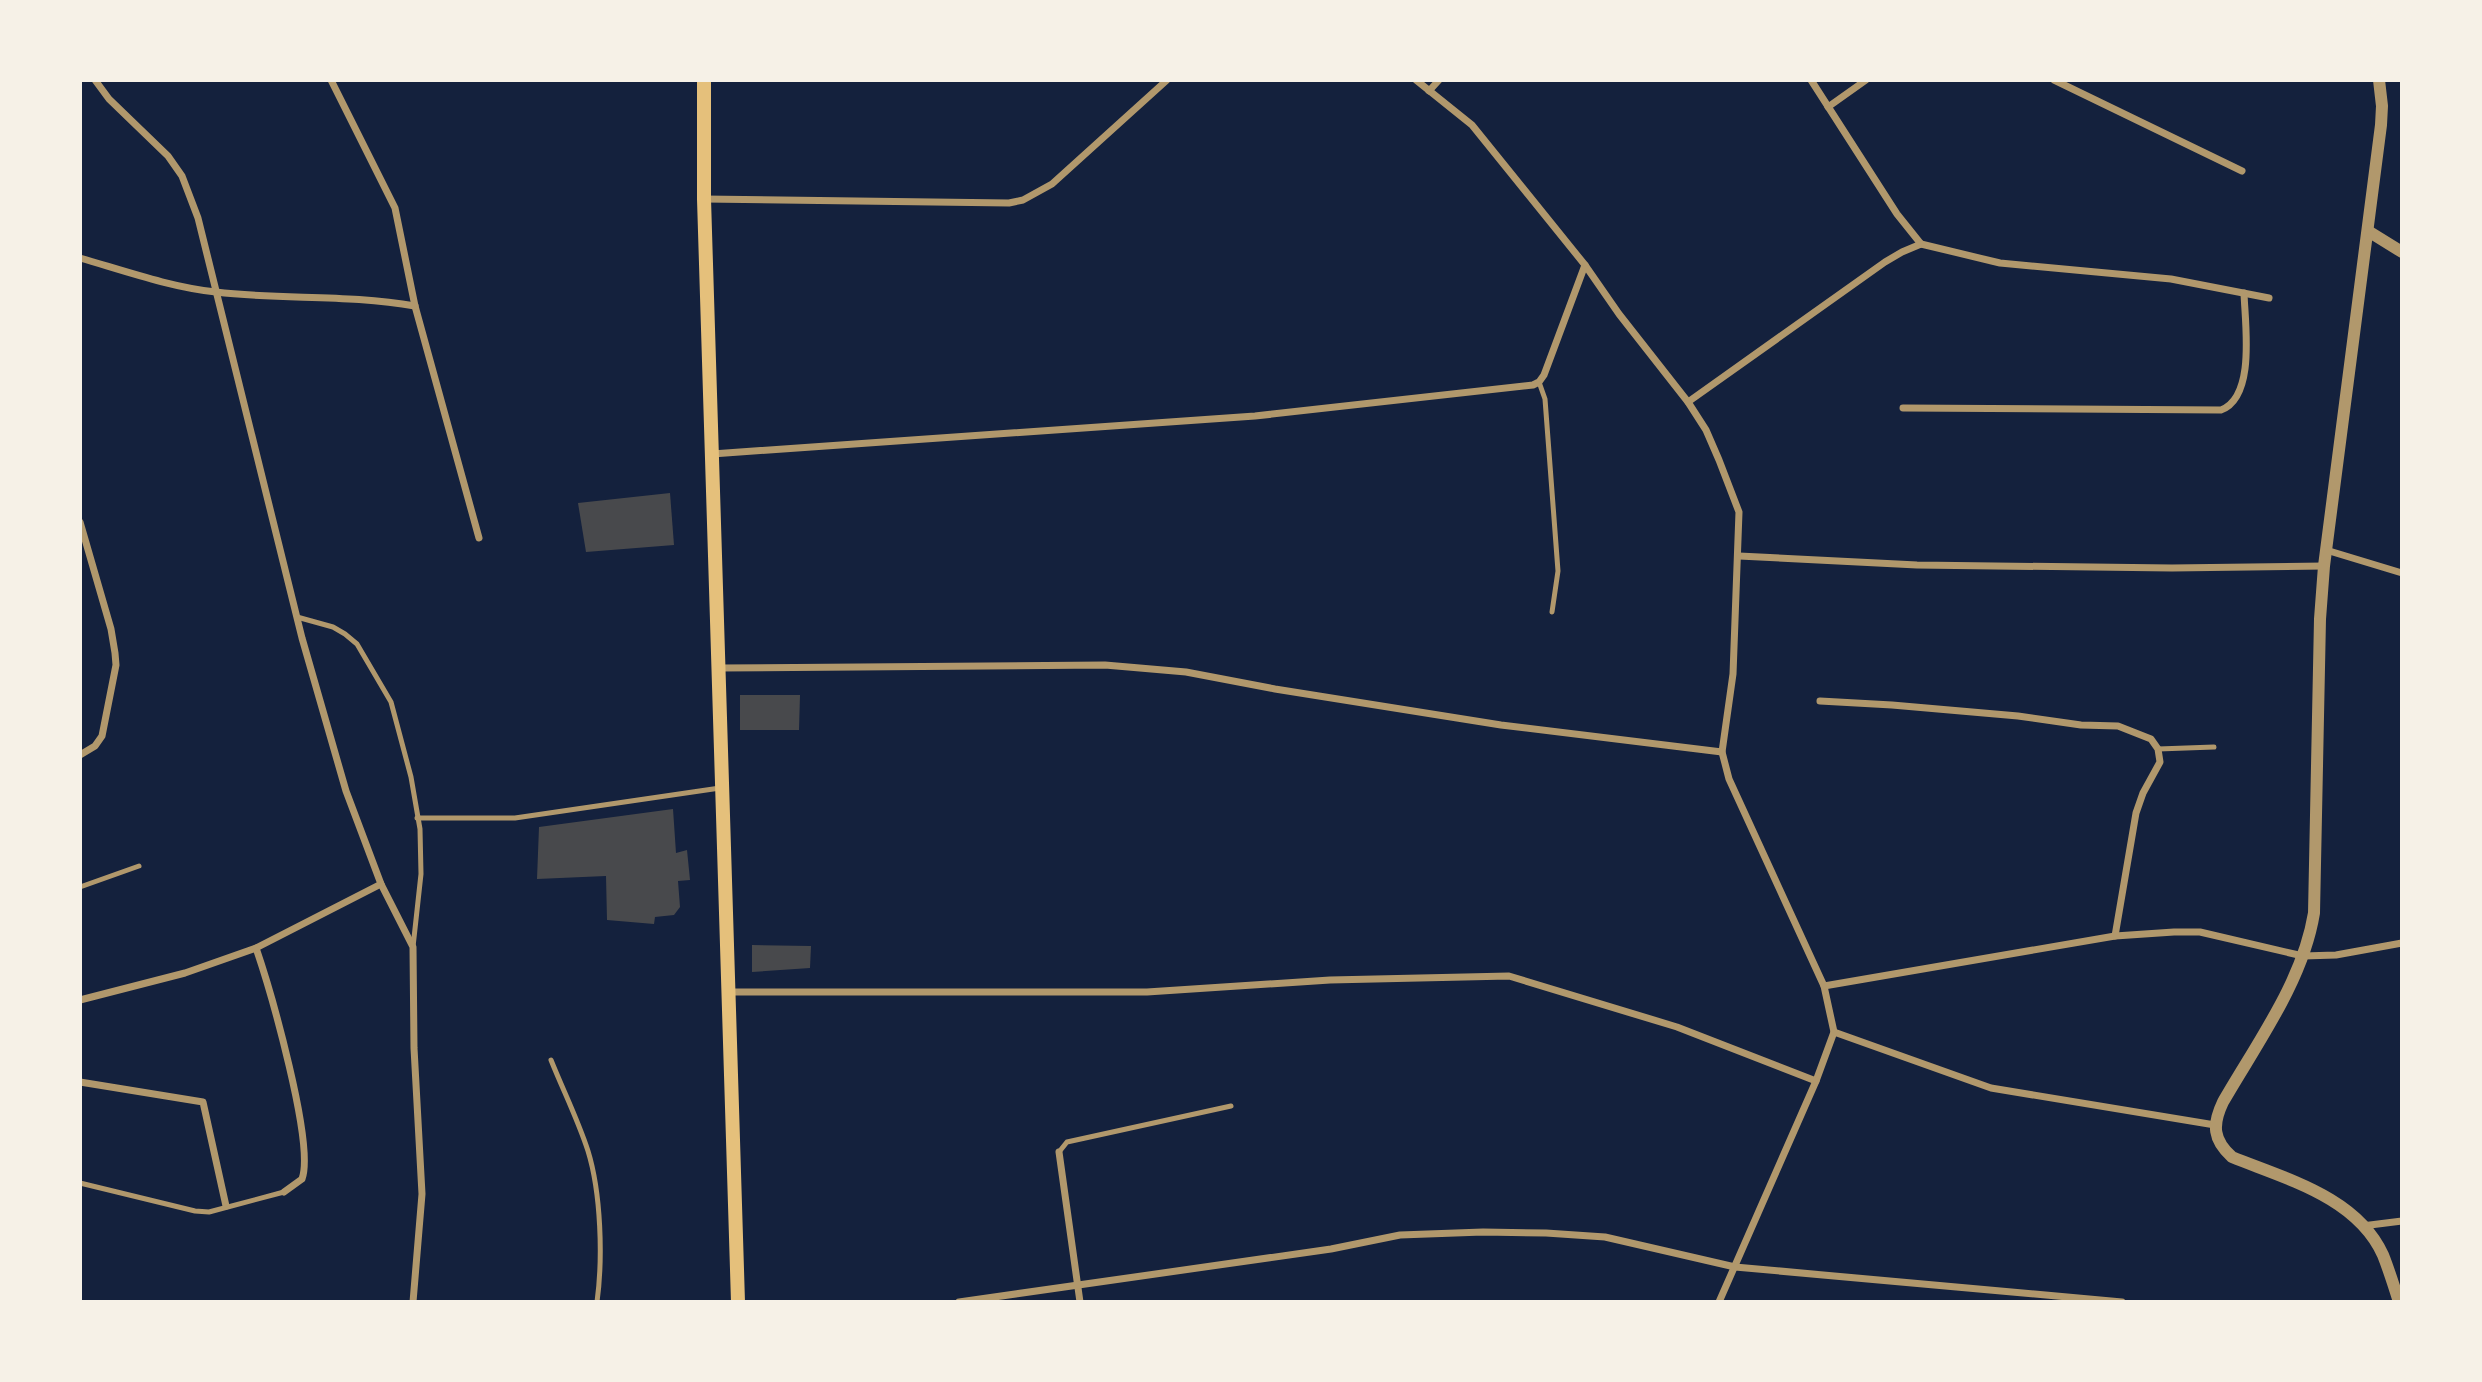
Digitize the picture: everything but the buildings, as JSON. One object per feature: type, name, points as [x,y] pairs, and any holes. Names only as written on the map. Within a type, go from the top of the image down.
[{"type":"main road","points":[[704,80],[704,199],[738,1301]]},
{"type":"street","points":[[94,80],[109,99],[168,156],[182,176],[198,218],[297,617],[346,791],[381,884],[413,947],[414,1048],[422,1194],[413,1301]]},
{"type":"street","points":[[331,80],[395,208],[415,306],[479,538]]},
{"type":"street","points":[[704,199],[1009,203],[1023,200],[1052,184],[1167,80]]},
{"type":"street","points":[[1416,80],[1472,125],[1585,265],[1619,314],[1688,402],[1715,450],[1739,512],[1733,674],[1721,752],[1729,779],[1824,986],[1834,1032],[1816,1081],[1719,1301]]},
{"type":"street","points":[[1429,91],[1439,80]]},
{"type":"street","points":[[1811,80],[1897,214],[1921,244]]},
{"type":"street","points":[[1828,107],[1866,80]]},
{"type":"street","points":[[2054,80],[2242,171]]},
{"type":"street","points":[[2379,80],[2381,125],[2323,566],[2316,887],[2310,937],[2293,980],[2218,1113],[2215,1125],[2221,1147],[2232,1157],[2318,1192],[2362,1226],[2383,1255],[2399,1301]]},
{"type":"street","points":[[2368,231],[2402,252]]},
{"type":"street","points":[[1688,402],[1885,262],[1921,244],[2000,263],[2171,279],[2269,298]]},
{"type":"street","points":[[80,258],[143,277],[215,292],[385,301],[415,306]]},
{"type":"street","points":[[712,454],[1255,416],[1515,388],[1539,382],[1585,265]]},
{"type":"street","points":[[1903,408],[2221,410],[2230,407],[2244,382],[2244,293]]},
{"type":"street","points":[[80,523],[111,629],[116,665],[102,736],[95,746],[80,755]]},
{"type":"street","points":[[2325,550],[2402,572]]},
{"type":"street","points":[[1739,556],[1917,565],[2172,568],[2323,566]]},
{"type":"street","points":[[720,668],[1105,665],[1186,672],[1501,725],[1721,752]]},
{"type":"street","points":[[1820,701],[2118,726],[2151,738],[2158,749],[2160,762],[2143,793],[2136,813],[2115,936]]},
{"type":"street","points":[[80,1000],[185,973],[256,948],[381,884]]},
{"type":"street","points":[[1824,986],[2115,936],[2200,932],[2303,956],[2336,955],[2402,943]]},
{"type":"street","points":[[256,948],[271,992],[306,1161],[302,1179],[284,1192]]},
{"type":"street","points":[[727,992],[1147,992],[1329,980],[1509,976],[1677,1027],[1816,1081]]},
{"type":"street","points":[[1834,1032],[1991,1088],[2215,1125]]},
{"type":"street","points":[[80,1082],[203,1102],[226,1206]]},
{"type":"street","points":[[1059,1152],[1080,1301]]},
{"type":"street","points":[[2362,1226],[2402,1221]]},
{"type":"street","points":[[959,1301],[1331,1249],[1400,1235],[1483,1232],[1605,1237],[1735,1267],[2122,1301]]},
{"type":"lane","points":[[1539,382],[1545,399],[1558,571],[1552,612]]},
{"type":"lane","points":[[297,617],[333,628],[357,644],[391,702],[411,777],[417,818],[421,874],[413,947]]},
{"type":"lane","points":[[2158,749],[2214,747]]},
{"type":"lane","points":[[417,818],[515,818],[723,788]]},
{"type":"lane","points":[[80,887],[139,866]]},
{"type":"lane","points":[[551,1060],[588,1152],[596,1187],[601,1272],[597,1301]]},
{"type":"lane","points":[[1059,1152],[1067,1142],[1231,1105]]},
{"type":"lane","points":[[80,1184],[209,1212],[284,1192]]}]
